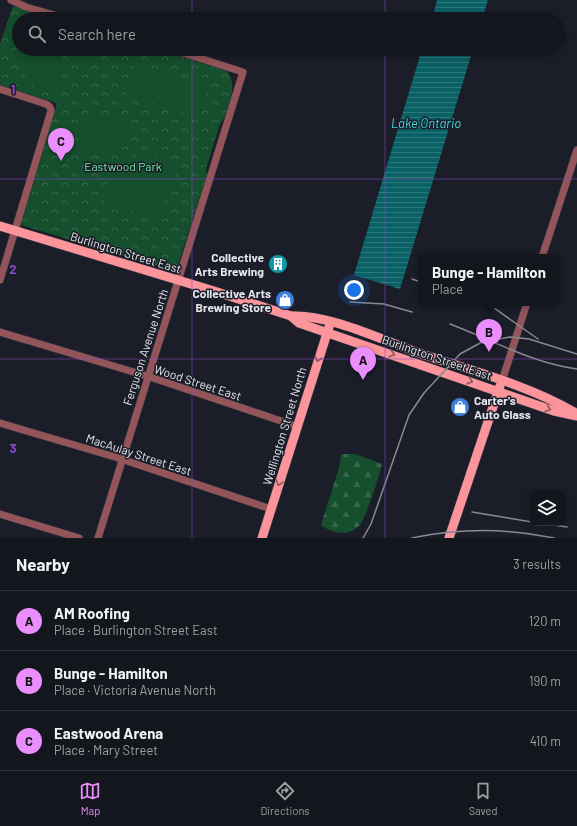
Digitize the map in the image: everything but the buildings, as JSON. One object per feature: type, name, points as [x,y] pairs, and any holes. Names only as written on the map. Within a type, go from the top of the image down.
[{"type":"main road","name":"Burlington Street East","points":[[0,226],[178,279],[291,316],[300,316],[330,322],[502,381],[558,403],[577,415]]},
{"type":"main road","name":"Burlington Street East","points":[[291,316],[299,323],[554,411],[577,415]]},
{"type":"main road","name":"Wellington Street North","points":[[262,538],[296,426],[328,332],[330,322]]},
{"type":"main road","points":[[449,538],[502,381]]},
{"type":"street","points":[[14,2],[46,12]]},
{"type":"street","name":"Ferguson Avenue North","points":[[98,538],[147,376],[243,72],[193,56]]},
{"type":"street","points":[[0,89],[46,104],[50,107],[51,111],[0,280]]},
{"type":"street","points":[[543,254],[577,150]]},
{"type":"street","points":[[502,381],[526,306]]},
{"type":"street","name":"Wood Street East","points":[[0,332],[147,376],[296,426]]},
{"type":"street","name":"MacAulay Street East","points":[[0,423],[121,460],[271,509]]},
{"type":"street","points":[[0,514],[79,538]]},
{"type":"green space","name":"Eastwood Park","points":[[13,6],[33,12],[12,12],[12,56],[179,56],[225,70],[229,74],[232,81],[232,96],[230,104],[224,119],[220,124],[206,169],[207,175],[177,268],[174,271],[21,224],[57,103],[0,85],[0,44]]},
{"type":"green space","points":[[15,56],[52,56],[67,61],[58,91],[54,93],[25,82],[26,74],[32,64],[22,63],[14,59]]},
{"type":"green space","points":[[81,56],[94,56],[92,63],[80,59]]},
{"type":"green space","points":[[135,65],[208,87],[199,116],[126,95]]},
{"type":"green space","points":[[88,114],[130,124],[125,144],[120,150],[114,154],[106,156],[79,150],[83,117]]},
{"type":"green space","points":[[142,155],[161,158],[178,169],[159,213],[153,217],[104,202],[107,184],[114,170],[125,161]]},
{"type":"green space","points":[[341,454],[355,454],[382,464],[372,497],[362,522],[355,529],[345,533],[335,532],[321,525],[339,468]]},
{"type":"water","points":[[437,0],[488,0],[484,12],[434,12]]},
{"type":"water","name":"Lake Ontario","points":[[420,56],[471,56],[400,289],[354,275]]},
{"type":"railway","points":[[412,279],[418,281]]},
{"type":"railway","points":[[350,302],[384,304],[412,312]]},
{"type":"railway","points":[[491,306],[538,339]]},
{"type":"railway","points":[[450,324],[544,362],[577,369]]},
{"type":"railway","points":[[363,538],[371,524],[409,415],[424,393],[460,354],[482,342],[510,337],[529,339],[577,354]]},
{"type":"railway","points":[[472,512],[529,522]]},
{"type":"railway","points":[[560,526],[567,527]]},
{"type":"railway","points":[[412,538],[448,532],[483,530],[518,532],[554,538]]},
{"type":"place","name":"Eastwood Arena","points":[[61,161]]},
{"type":"place","name":"Collective Arts Brewing","points":[[278,264]]},
{"type":"place","name":"Collective Arts Brewing Store","points":[[285,300]]},
{"type":"place","name":"Bunge - Hamilton","points":[[489,352]]},
{"type":"place","name":"AM Roofing","points":[[363,380]]},
{"type":"place","name":"Carter's Auto Glass","points":[[460,407]]}]
